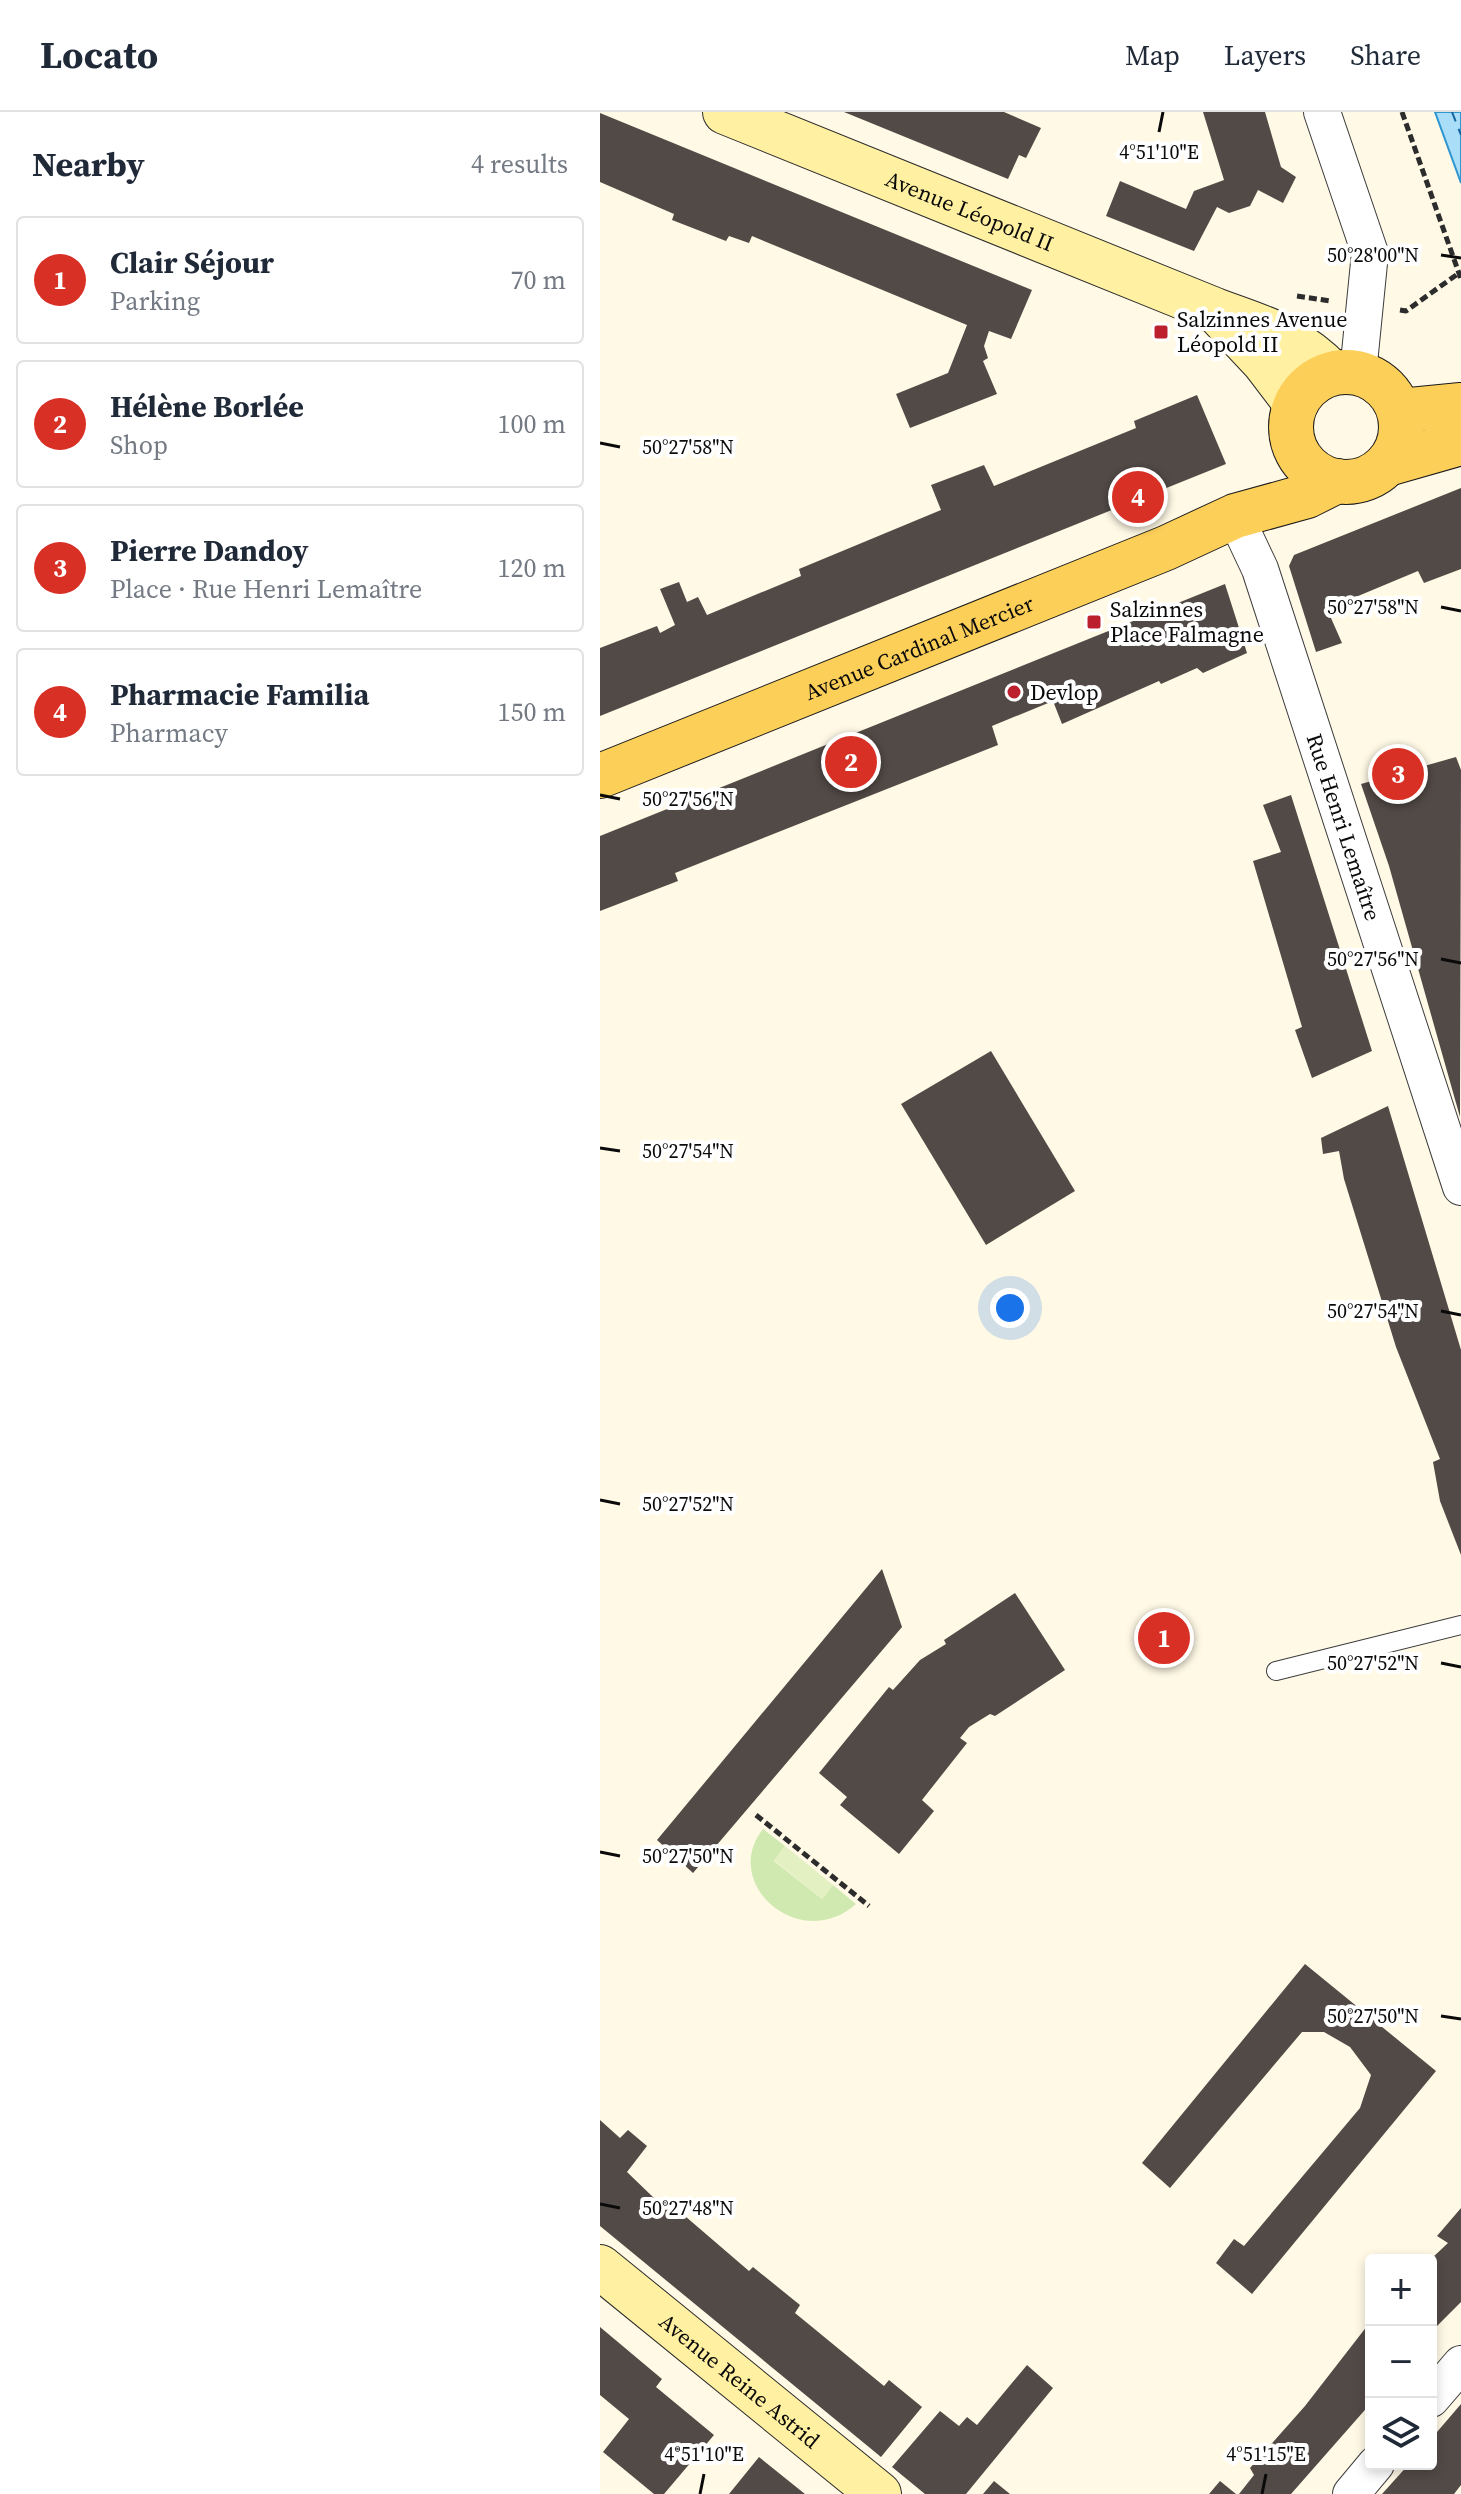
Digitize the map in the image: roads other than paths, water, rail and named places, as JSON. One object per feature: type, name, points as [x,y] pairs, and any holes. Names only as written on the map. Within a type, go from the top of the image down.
[{"type":"main road","name":"Avenue Léopold II","points":[[725,112],[1215,310],[1278,331],[1345,373]]},
{"type":"main road","name":"Avenue Léopold II","points":[[1215,310],[1264,362],[1296,404]]},
{"type":"main road","points":[[1387,464],[1400,440],[1400,411],[1380,383],[1345,373],[1310,384],[1296,404],[1291,428],[1297,452],[1313,471],[1337,481],[1364,480],[1387,464],[1461,443]]},
{"type":"main road","points":[[1400,411],[1461,405]]},
{"type":"main road","name":"Avenue Cardinal Mercier","points":[[1235,516],[1297,452]]},
{"type":"main road","name":"Avenue Cardinal Mercier","points":[[600,776],[1166,548],[1235,516],[1307,496],[1337,481]]},
{"type":"main road","name":"Avenue Reine Astrid","points":[[600,2267],[879,2494]]},
{"type":"street","points":[[1322,112],[1370,253],[1367,306],[1345,373]]},
{"type":"street","name":"Rue Henri Lemaître","points":[[1235,516],[1260,569],[1461,1187]]},
{"type":"street","points":[[1432,2398],[1461,2364]]},
{"type":"street","points":[[1351,2494],[1371,2470]]},
{"type":"lane","points":[[1276,1671],[1461,1625]]},
{"type":"water","points":[[1435,112],[1461,112],[1461,183]]},
{"type":"place","name":"Salzinnes Avenue Léopold II","points":[[1161,332]]},
{"type":"place","name":"Pharmacie Familia","points":[[1138,497]]},
{"type":"place","name":"Salzinnes Place Falmagne","points":[[1094,622]]},
{"type":"place","name":"Devlop","points":[[1014,692]]},
{"type":"place","name":"Hélène Borlée","points":[[851,762]]},
{"type":"place","name":"Pierre Dandoy","points":[[1398,774]]},
{"type":"place","name":"Clair Séjour","points":[[1164,1638]]}]
